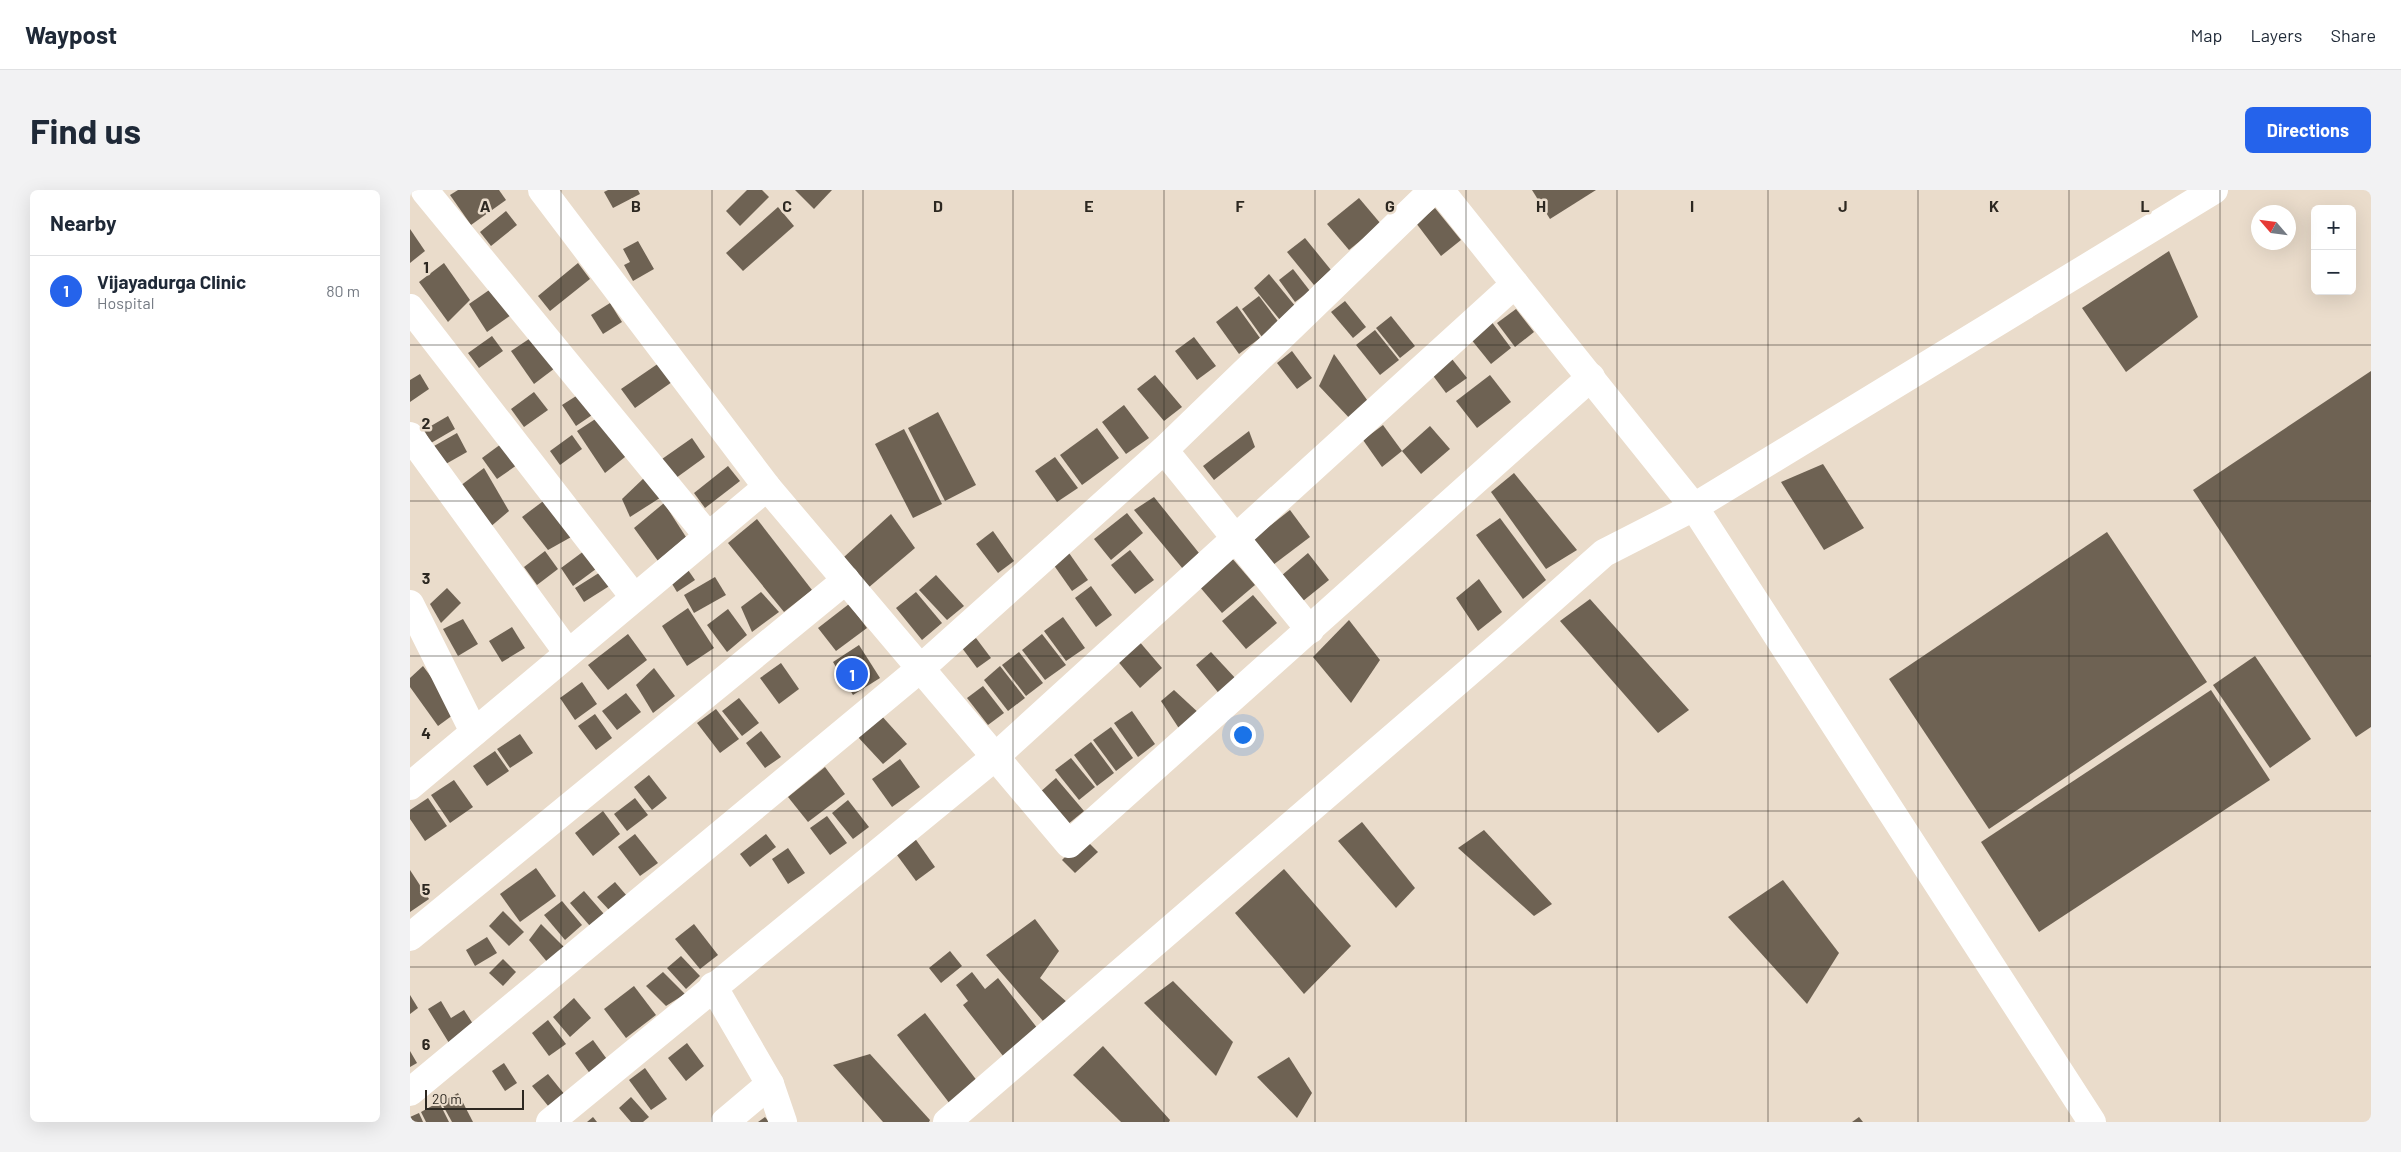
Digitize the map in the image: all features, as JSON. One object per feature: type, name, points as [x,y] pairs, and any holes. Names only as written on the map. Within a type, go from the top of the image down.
[{"type":"street","points":[[542,190],[767,487],[1069,844],[1591,377]]},
{"type":"street","points":[[410,1092],[921,668],[1164,450],[1433,190]]},
{"type":"street","points":[[1440,190],[1694,507],[2092,1122]]},
{"type":"street","points":[[947,1122],[1506,640],[1604,553],[1694,507],[2214,190]]},
{"type":"street","points":[[421,194],[708,536]]},
{"type":"street","points":[[550,1122],[713,986],[995,757],[1515,284]]},
{"type":"street","points":[[410,308],[634,597]]},
{"type":"street","points":[[410,436],[568,653]]},
{"type":"street","points":[[1164,450],[1310,630]]},
{"type":"street","points":[[410,786],[767,487]]},
{"type":"street","points":[[410,937],[846,580]]},
{"type":"street","points":[[410,604],[474,732]]},
{"type":"street","points":[[713,986],[770,1084],[783,1122]]},
{"type":"street","points":[[725,1122],[770,1084]]},
{"type":"building","points":[[458,190],[499,190],[506,200],[471,225],[450,195]]},
{"type":"building","points":[[608,190],[638,190],[640,194],[613,208],[604,192]]},
{"type":"building","points":[[747,190],[762,190],[769,197],[740,226],[726,211]]},
{"type":"building","points":[[795,190],[832,190],[814,209]]},
{"type":"building","points":[[1532,190],[1596,190],[1550,219]]},
{"type":"building","points":[[1359,198],[1381,224],[1349,250],[1327,224]]},
{"type":"building","points":[[778,207],[794,226],[743,271],[726,253]]},
{"type":"building","points":[[1435,208],[1461,240],[1441,256],[1416,223]]},
{"type":"building","points":[[506,211],[517,225],[491,246],[480,232]]},
{"type":"building","points":[[410,229],[425,251],[410,263]]},
{"type":"building","points":[[1305,238],[1331,270],[1314,285],[1287,252]]},
{"type":"building","points":[[638,241],[654,269],[633,281],[624,265],[630,262],[623,249]]},
{"type":"building","points":[[2169,251],[2198,317],[2126,372],[2082,308]]},
{"type":"building","points":[[444,263],[470,300],[448,322],[419,282]]},
{"type":"building","points":[[578,263],[590,279],[550,311],[538,296]]},
{"type":"building","points":[[1293,269],[1310,291],[1295,302],[1279,280]]},
{"type":"building","points":[[1269,274],[1296,307],[1280,320],[1254,288]]},
{"type":"building","points":[[495,286],[514,313],[487,332],[469,304]]},
{"type":"building","points":[[1259,296],[1280,324],[1262,337],[1242,309]]},
{"type":"building","points":[[1345,301],[1366,327],[1353,338],[1331,312]]},
{"type":"building","points":[[610,303],[622,322],[603,334],[591,315]]},
{"type":"building","points":[[1237,306],[1260,338],[1239,354],[1216,322]]},
{"type":"building","points":[[1516,309],[1534,332],[1515,347],[1497,323]]},
{"type":"building","points":[[1391,316],[1415,346],[1400,358],[1376,328]]},
{"type":"building","points":[[1491,321],[1511,348],[1491,364],[1470,338]]},
{"type":"building","points":[[1375,330],[1399,360],[1380,375],[1356,345]]},
{"type":"building","points":[[535,335],[559,365],[534,384],[511,351]]},
{"type":"building","points":[[492,336],[503,351],[479,368],[468,353]]},
{"type":"building","points":[[1194,337],[1216,366],[1197,380],[1175,351]]},
{"type":"building","points":[[1292,351],[1312,378],[1297,389],[1277,363]]},
{"type":"building","points":[[1334,354],[1370,404],[1354,423],[1319,386]]},
{"type":"building","points":[[1448,354],[1467,378],[1446,393],[1428,369]]},
{"type":"building","points":[[659,363],[672,382],[635,408],[621,389]]},
{"type":"building","points":[[2371,371],[2371,727],[2356,737],[2193,490]]},
{"type":"building","points":[[420,374],[429,389],[410,402],[410,380]]},
{"type":"building","points":[[1155,375],[1182,407],[1164,421],[1137,389]]},
{"type":"building","points":[[1490,375],[1511,402],[1477,428],[1456,401]]},
{"type":"building","points":[[584,391],[598,411],[576,426],[562,405]]},
{"type":"building","points":[[534,392],[548,410],[524,427],[511,409]]},
{"type":"building","points":[[1124,405],[1149,438],[1126,454],[1102,422]]},
{"type":"building","points":[[938,412],[976,485],[945,501],[908,428]]},
{"type":"building","points":[[448,416],[455,429],[431,443],[424,430]]},
{"type":"building","points":[[600,416],[630,453],[605,473],[577,431]]},
{"type":"building","points":[[1383,425],[1402,451],[1382,467],[1363,440]]},
{"type":"building","points":[[1430,426],[1450,449],[1421,474],[1402,451]]},
{"type":"building","points":[[1097,428],[1119,458],[1082,485],[1060,455]]},
{"type":"building","points":[[904,429],[942,504],[913,518],[875,444]]},
{"type":"building","points":[[1249,431],[1255,447],[1214,480],[1203,466]]},
{"type":"building","points":[[457,433],[467,452],[444,465],[434,446]]},
{"type":"building","points":[[572,435],[582,449],[560,465],[550,451]]},
{"type":"building","points":[[692,438],[705,457],[676,478],[662,459]]},
{"type":"building","points":[[501,444],[517,465],[497,479],[482,458]]},
{"type":"building","points":[[1055,457],[1078,488],[1057,502],[1035,471]]},
{"type":"building","points":[[1823,464],[1864,528],[1824,550],[1781,482]]},
{"type":"building","points":[[728,466],[740,481],[705,508],[694,493]]},
{"type":"building","points":[[484,468],[509,511],[489,528],[460,486]]},
{"type":"building","points":[[1514,473],[1577,550],[1546,569],[1491,492]]},
{"type":"building","points":[[646,476],[663,496],[630,517],[622,499]]},
{"type":"building","points":[[1154,497],[1199,553],[1183,569],[1134,510]]},
{"type":"building","points":[[546,499],[573,536],[548,550],[522,517]]},
{"type":"building","points":[[664,503],[686,537],[658,561],[634,528]]},
{"type":"building","points":[[1290,510],[1310,537],[1273,565],[1253,539]]},
{"type":"building","points":[[1127,513],[1143,533],[1111,560],[1094,539]]},
{"type":"building","points":[[891,514],[915,548],[868,588],[844,557]]},
{"type":"building","points":[[1500,518],[1546,580],[1523,599],[1476,535]]},
{"type":"building","points":[[757,519],[812,590],[784,612],[728,543]]},
{"type":"building","points":[[993,531],[1014,561],[998,573],[976,544]]},
{"type":"building","points":[[2107,532],[2207,682],[1989,829],[1889,679]]},
{"type":"building","points":[[588,548],[600,566],[573,586],[561,568]]},
{"type":"building","points":[[1130,550],[1154,580],[1135,594],[1111,565]]},
{"type":"building","points":[[545,551],[558,569],[537,585],[524,567]]},
{"type":"building","points":[[1069,553],[1088,580],[1072,591],[1053,564]]},
{"type":"building","points":[[1308,553],[1329,580],[1303,601],[1281,576]]},
{"type":"building","points":[[1231,557],[1255,585],[1222,613],[1199,586]]},
{"type":"building","points":[[686,567],[695,580],[677,592],[669,579]]},
{"type":"building","points":[[602,571],[611,585],[584,602],[575,588]]},
{"type":"building","points":[[936,575],[964,606],[947,620],[919,590]]},
{"type":"building","points":[[715,577],[726,595],[694,613],[684,595]]},
{"type":"building","points":[[1479,579],[1502,612],[1478,631],[1456,598]]},
{"type":"building","points":[[1091,586],[1112,615],[1096,627],[1075,598]]},
{"type":"building","points":[[447,588],[461,603],[441,623],[430,604]]},
{"type":"building","points":[[761,592],[779,612],[752,632],[741,607]]},
{"type":"building","points":[[916,592],[942,623],[922,640],[896,608]]},
{"type":"building","points":[[1253,595],[1277,623],[1246,649],[1222,621]]},
{"type":"building","points":[[1590,599],[1689,710],[1658,733],[1560,621]]},
{"type":"building","points":[[849,604],[867,628],[836,651],[818,628]]},
{"type":"building","points":[[688,608],[714,648],[687,666],[662,626]]},
{"type":"building","points":[[728,609],[747,635],[727,652],[707,625]]},
{"type":"building","points":[[1063,617],[1085,648],[1066,661],[1044,631]]},
{"type":"building","points":[[463,619],[478,644],[458,656],[443,629]]},
{"type":"building","points":[[1349,620],[1380,660],[1351,703],[1313,657]]},
{"type":"building","points":[[512,627],[525,648],[502,662],[489,641]]},
{"type":"building","points":[[628,634],[647,660],[608,690],[588,665]]},
{"type":"building","points":[[1042,634],[1066,665],[1045,680],[1022,650]]},
{"type":"building","points":[[976,638],[991,658],[977,668],[962,648]]},
{"type":"building","points":[[1138,640],[1162,668],[1140,688],[1116,659]]},
{"type":"building","points":[[859,645],[880,678],[853,695],[833,662]]},
{"type":"building","points":[[1019,652],[1043,683],[1026,696],[1002,665]]},
{"type":"building","points":[[1211,652],[1237,680],[1221,696],[1196,665]]},
{"type":"building","points":[[2255,656],[2311,739],[2270,768],[2213,685]]},
{"type":"building","points":[[781,663],[799,689],[779,704],[760,678]]},
{"type":"building","points":[[423,666],[457,712],[438,726],[410,687],[410,678]]},
{"type":"building","points":[[1000,666],[1025,698],[1008,711],[984,680]]},
{"type":"building","points":[[654,668],[675,696],[653,713],[636,685]]},
{"type":"building","points":[[582,682],[597,704],[575,720],[560,698]]},
{"type":"building","points":[[983,686],[1004,713],[988,725],[967,698]]},
{"type":"building","points":[[1174,690],[1201,715],[1180,730],[1161,701]]},
{"type":"building","points":[[2211,690],[2270,780],[2039,932],[1981,842]]},
{"type":"building","points":[[626,693],[641,712],[617,730],[602,711]]},
{"type":"building","points":[[739,698],[759,723],[742,736],[722,711]]},
{"type":"building","points":[[716,709],[739,739],[720,753],[697,723]]},
{"type":"building","points":[[1132,711],[1155,744],[1138,757],[1114,723]]},
{"type":"building","points":[[595,714],[612,738],[596,750],[578,726]]},
{"type":"building","points":[[880,714],[907,744],[883,764],[857,736]]},
{"type":"building","points":[[1111,727],[1133,758],[1116,771],[1093,740]]},
{"type":"building","points":[[761,731],[781,757],[765,768],[746,743]]},
{"type":"building","points":[[520,734],[533,753],[510,768],[497,749]]},
{"type":"building","points":[[1091,742],[1114,773],[1097,786],[1074,755]]},
{"type":"building","points":[[495,751],[509,771],[487,786],[473,766]]},
{"type":"building","points":[[1071,758],[1095,787],[1079,800],[1055,770]]},
{"type":"building","points":[[900,759],[920,787],[892,807],[872,779]]},
{"type":"building","points":[[825,767],[845,794],[808,822],[788,797]]},
{"type":"building","points":[[649,775],[667,798],[652,810],[634,787]]},
{"type":"building","points":[[1056,778],[1084,811],[1067,825],[1039,793]]},
{"type":"building","points":[[454,780],[473,807],[450,823],[431,795]]},
{"type":"building","points":[[428,798],[447,826],[425,841],[410,819],[410,810]]},
{"type":"building","points":[[635,798],[648,815],[627,831],[614,814]]},
{"type":"building","points":[[848,800],[869,827],[853,839],[832,813]]},
{"type":"building","points":[[603,811],[620,834],[593,856],[575,833]]},
{"type":"building","points":[[827,816],[847,843],[830,855],[810,828]]},
{"type":"building","points":[[1362,822],[1415,888],[1396,908],[1338,841]]},
{"type":"building","points":[[1484,830],[1552,904],[1534,916],[1458,848]]},
{"type":"building","points":[[635,834],[658,863],[640,876],[618,847]]},
{"type":"building","points":[[766,834],[776,847],[750,867],[740,854]]},
{"type":"building","points":[[914,837],[935,867],[916,881],[894,851]]},
{"type":"building","points":[[1084,838],[1098,852],[1075,873],[1062,860]]},
{"type":"building","points":[[788,848],[805,873],[788,884],[772,859]]},
{"type":"building","points":[[536,868],[556,896],[520,922],[500,894]]},
{"type":"building","points":[[1284,869],[1351,946],[1304,994],[1235,913]]},
{"type":"building","points":[[410,870],[429,899],[410,912]]},
{"type":"building","points":[[1783,880],[1839,953],[1807,1004],[1728,917]]},
{"type":"building","points":[[615,882],[627,896],[610,911],[597,897]]},
{"type":"building","points":[[584,891],[604,914],[590,926],[570,903]]},
{"type":"building","points":[[562,901],[582,925],[565,940],[544,915]]},
{"type":"building","points":[[503,911],[524,932],[509,946],[489,926]]},
{"type":"building","points":[[1035,919],[1059,951],[1040,978],[1068,1003],[1043,1021],[986,955]]},
{"type":"building","points":[[541,924],[565,948],[548,963],[529,940]]},
{"type":"building","points":[[694,924],[718,955],[700,969],[675,939]]},
{"type":"building","points":[[487,937],[497,953],[475,966],[466,950]]},
{"type":"building","points":[[950,951],[962,966],[941,983],[929,968]]},
{"type":"building","points":[[681,956],[700,976],[686,989],[667,968]]},
{"type":"building","points":[[503,959],[516,972],[503,986],[489,973]]},
{"type":"building","points":[[663,972],[685,994],[666,1006],[646,986]]},
{"type":"building","points":[[972,972],[985,989],[998,978],[1042,1034],[1007,1061],[963,1005],[968,1001],[956,985]]},
{"type":"building","points":[[1173,981],[1233,1042],[1216,1076],[1144,1003]]},
{"type":"building","points":[[634,986],[656,1015],[626,1038],[604,1009]]},
{"type":"building","points":[[410,995],[418,1008],[410,1014]]},
{"type":"building","points":[[574,998],[591,1018],[570,1037],[553,1017]]},
{"type":"building","points":[[441,1001],[451,1018],[464,1010],[475,1027],[449,1043],[428,1009]]},
{"type":"building","points":[[925,1013],[978,1082],[950,1104],[897,1035]]},
{"type":"building","points":[[548,1020],[566,1044],[549,1056],[532,1033]]},
{"type":"building","points":[[593,1040],[609,1062],[591,1075],[575,1053]]},
{"type":"building","points":[[687,1043],[704,1066],[686,1081],[668,1058]]},
{"type":"building","points":[[1103,1046],[1170,1120],[1169,1122],[1121,1122],[1073,1075]]},
{"type":"building","points":[[410,1051],[417,1063],[410,1067]]},
{"type":"building","points":[[870,1054],[930,1120],[929,1122],[883,1122],[833,1065]]},
{"type":"building","points":[[1289,1057],[1312,1093],[1297,1118],[1257,1077]]},
{"type":"building","points":[[504,1063],[517,1083],[505,1091],[492,1071]]},
{"type":"building","points":[[645,1068],[667,1099],[651,1110],[629,1080]]},
{"type":"building","points":[[548,1074],[565,1095],[549,1107],[532,1086]]},
{"type":"building","points":[[458,1093],[473,1122],[452,1122],[441,1102]]},
{"type":"building","points":[[631,1097],[649,1117],[643,1122],[631,1122],[619,1108]]},
{"type":"building","points":[[439,1102],[449,1122],[426,1122],[421,1112]]},
{"type":"building","points":[[419,1113],[423,1122],[410,1122],[410,1117]]},
{"type":"building","points":[[593,1117],[597,1122],[587,1122]]},
{"type":"building","points":[[765,1117],[769,1122],[758,1122]]},
{"type":"building","points":[[1859,1117],[1863,1122],[1852,1122]]},
{"type":"place","name":"Vijayadurga Clinic","points":[[852,674]]}]
